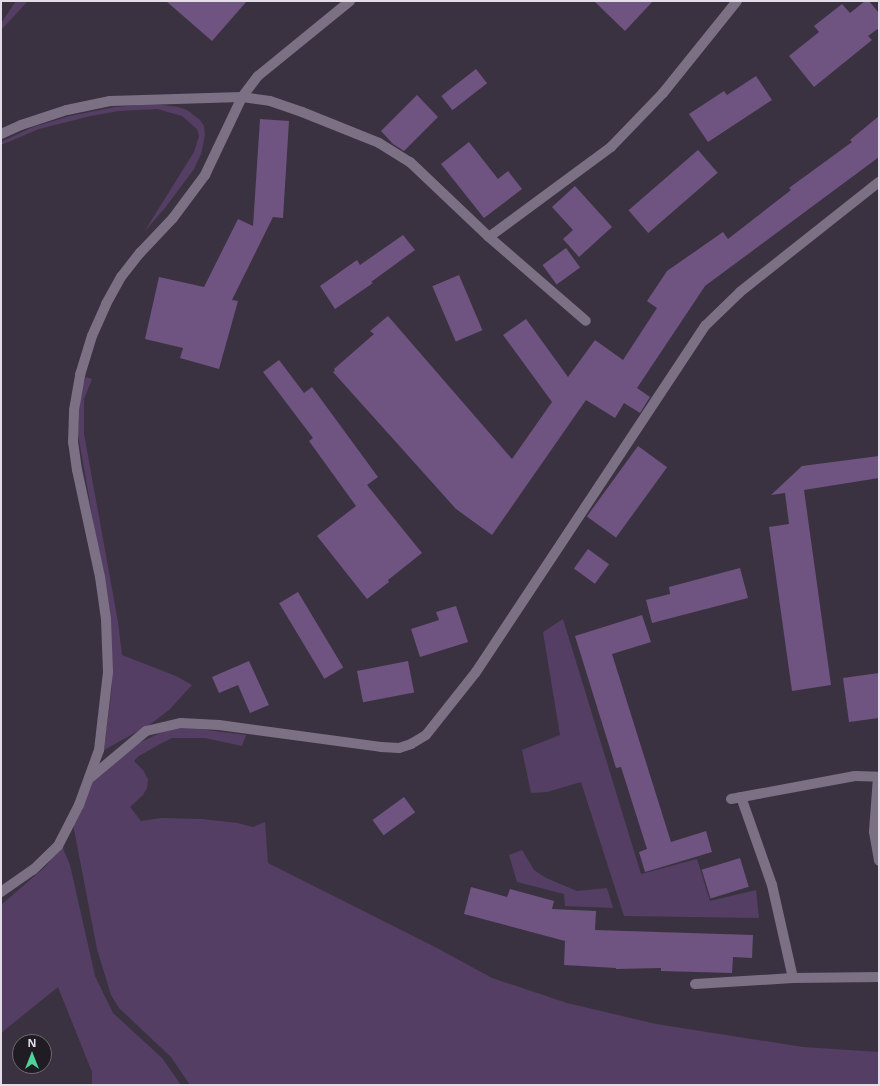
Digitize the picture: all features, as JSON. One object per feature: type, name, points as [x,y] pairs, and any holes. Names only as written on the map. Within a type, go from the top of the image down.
[{"type":"street","points":[[1,892],[33,870],[58,846],[79,805],[99,750],[108,672],[106,619],[100,577],[77,470],[73,442],[74,410],[80,375],[92,336],[106,304],[121,277],[140,253],[173,218],[205,175],[221,145],[242,97],[258,76],[350,1]]},
{"type":"street","points":[[489,237],[611,147],[663,93],[737,1]]},
{"type":"street","points":[[1,134],[21,125],[67,110],[110,101],[242,97],[270,101],[296,109],[379,143],[410,162],[489,237],[586,321]]},
{"type":"street","points":[[90,778],[146,731],[181,723],[219,725],[381,747],[399,748],[411,744],[426,735],[476,672],[706,325],[740,292],[879,182]]},
{"type":"street","points":[[794,978],[772,885],[736,798],[855,776],[878,777],[874,832],[879,861]]},
{"type":"street","points":[[695,984],[794,978],[879,977]]},
{"type":"shaded area","points":[[16,1],[28,1],[1,30],[1,23]]},
{"type":"shaded area","points":[[162,105],[187,110],[200,120],[204,126],[205,135],[201,154],[194,169],[165,208],[144,232],[194,152],[199,136],[197,129],[182,116],[157,109],[119,111],[91,116],[39,129],[1,145],[1,142],[33,127],[70,116],[115,107]]},
{"type":"shaded area","points":[[86,377],[92,379],[84,399],[84,434],[118,622],[122,655],[176,676],[192,685],[169,710],[149,725],[104,750],[112,686],[110,617],[78,434],[80,393]]},
{"type":"shaded area","points":[[563,619],[641,874],[697,859],[710,901],[756,890],[759,918],[624,916],[581,782],[547,792],[531,793],[522,750],[560,735],[543,632]]},
{"type":"shaded area","points":[[184,727],[246,735],[242,746],[205,738],[172,738],[139,756],[134,761],[143,770],[148,779],[147,788],[143,795],[130,807],[141,821],[161,818],[202,819],[237,823],[253,827],[265,822],[268,863],[437,948],[492,978],[567,1003],[656,1024],[803,1047],[879,1052],[879,1085],[190,1085],[171,1057],[119,1008],[111,995],[97,949],[73,824],[82,810],[92,782],[139,743],[168,729]]},
{"type":"shaded area","points":[[62,846],[70,865],[95,976],[113,1013],[162,1058],[181,1085],[92,1085],[92,1072],[58,987],[1,1033],[1,905],[45,867]]},
{"type":"shaded area","points":[[522,850],[534,870],[546,878],[577,891],[607,888],[613,908],[565,906],[564,894],[517,882],[509,855]]},
{"type":"building","points":[[166,1],[247,1],[212,41]]},
{"type":"building","points":[[594,1],[653,1],[625,31]]},
{"type":"building","points":[[865,1],[869,1],[879,13],[879,28],[868,36],[872,40],[814,87],[789,56],[819,32],[814,26],[842,4],[850,13]]},
{"type":"building","points":[[476,69],[487,83],[452,110],[441,96]]},
{"type":"building","points":[[756,76],[772,100],[708,142],[689,114],[724,91],[727,95]]},
{"type":"building","points":[[417,95],[438,117],[404,151],[393,144],[381,131]]},
{"type":"building","points":[[879,116],[879,157],[705,286],[637,388],[650,397],[640,413],[624,403],[615,418],[586,400],[492,535],[456,509],[333,372],[335,371],[334,369],[374,334],[370,331],[388,316],[512,459],[552,402],[503,335],[526,319],[568,377],[595,340],[623,360],[657,308],[647,301],[667,271],[723,232],[728,239],[791,190],[789,188],[852,142],[850,140]]},
{"type":"building","points":[[260,119],[289,121],[283,218],[273,217],[232,300],[238,301],[219,369],[180,358],[183,348],[145,339],[159,277],[204,287],[238,219],[253,226]]},
{"type":"building","points":[[469,142],[498,179],[508,171],[522,189],[484,218],[441,164]]},
{"type":"building","points":[[698,150],[718,173],[648,233],[629,210]]},
{"type":"building","points":[[575,186],[612,227],[579,257],[563,239],[573,230],[552,207]]},
{"type":"building","points":[[403,235],[415,250],[371,282],[373,283],[335,309],[320,286],[357,260],[360,265]]},
{"type":"building","points":[[566,248],[580,267],[557,284],[543,265]]},
{"type":"building","points":[[459,275],[482,330],[456,342],[432,286]]},
{"type":"building","points":[[279,360],[304,393],[312,387],[378,477],[367,485],[422,553],[367,599],[317,536],[356,506],[309,441],[313,438],[263,372]]},
{"type":"building","points":[[638,446],[667,467],[616,538],[587,516]]},
{"type":"building","points":[[879,456],[879,478],[804,490],[831,685],[792,691],[769,527],[789,524],[785,493],[771,495],[802,466]]},
{"type":"building","points":[[588,549],[609,564],[595,584],[574,568]]},
{"type":"building","points":[[740,568],[748,598],[652,623],[646,600],[670,594],[669,587]]},
{"type":"building","points":[[298,592],[343,667],[324,679],[279,603]]},
{"type":"building","points":[[456,606],[468,642],[420,657],[411,629],[439,620],[436,612]]},
{"type":"building","points":[[642,615],[651,642],[612,654],[671,842],[706,831],[712,852],[645,872],[639,852],[647,849],[621,767],[616,768],[575,636]]},
{"type":"building","points":[[249,661],[269,705],[250,713],[238,685],[219,693],[212,677]]},
{"type":"building","points":[[408,661],[414,692],[363,702],[357,671]]},
{"type":"building","points":[[879,673],[879,718],[849,722],[843,678]]},
{"type":"building","points":[[404,797],[415,812],[384,835],[372,820]]},
{"type":"building","points":[[740,858],[749,887],[711,898],[702,870]]},
{"type":"building","points":[[471,887],[507,897],[510,889],[554,901],[552,909],[596,911],[595,930],[753,935],[752,958],[733,957],[732,973],[661,971],[661,968],[616,969],[564,965],[565,941],[464,914]]}]
